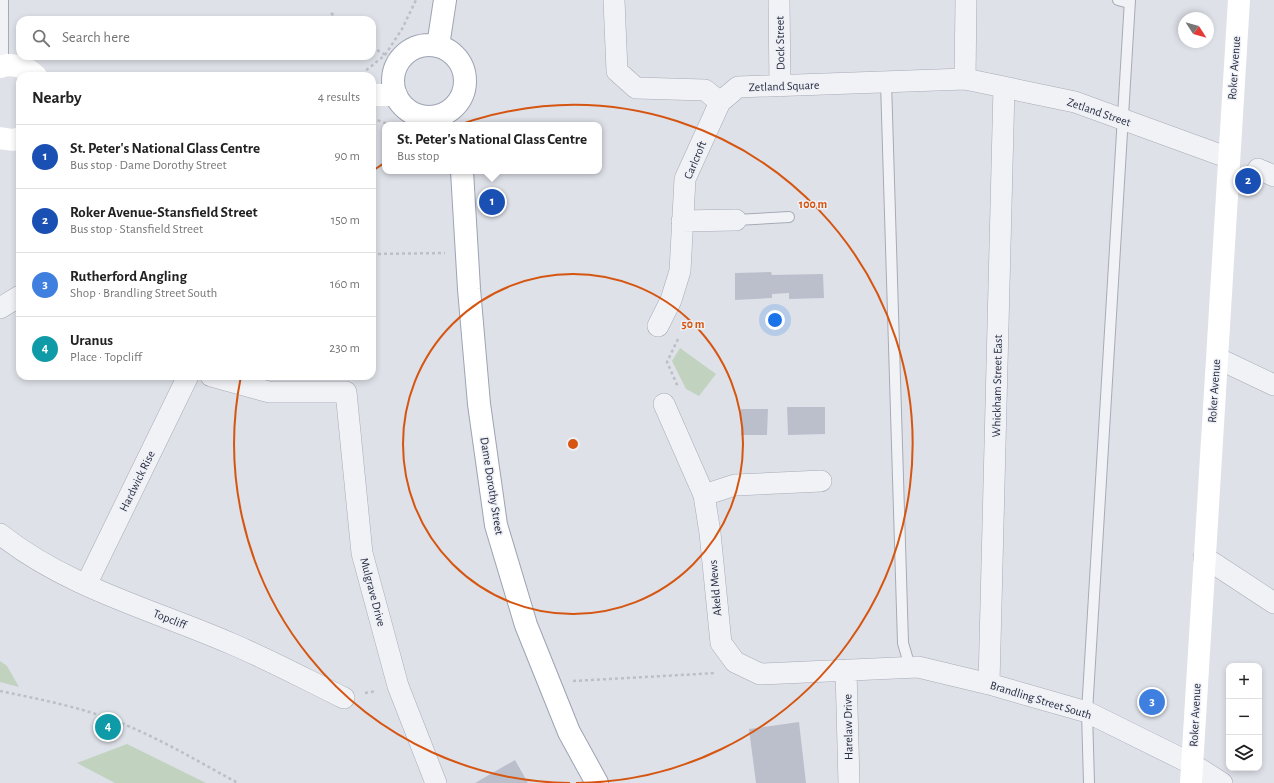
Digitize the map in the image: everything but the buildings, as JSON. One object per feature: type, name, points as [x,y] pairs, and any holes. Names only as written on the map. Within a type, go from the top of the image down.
[{"type":"main road","points":[[438,46],[445,0]]},
{"type":"main road","name":"Roker Avenue","points":[[1192,773],[1239,0]]},
{"type":"main road","points":[[426,46],[438,46],[448,51],[456,58],[462,67],[465,77],[464,88],[460,98],[447,119],[422,116],[412,112],[402,105],[396,95],[393,84],[394,73],[392,59],[406,54],[416,48],[426,46]]},
{"type":"main road","points":[[2,66],[16,65],[32,72]]},
{"type":"main road","points":[[376,95],[396,95]]},
{"type":"main road","points":[[0,138],[16,139]]},
{"type":"main road","name":"Dame Dorothy Street","points":[[462,174],[469,289],[479,404],[496,524],[526,625],[569,732],[597,783]]},
{"type":"street","points":[[614,0],[617,71],[636,88],[705,90],[720,102]]},
{"type":"street","name":"Dock Street","points":[[779,0],[780,86]]},
{"type":"street","points":[[965,79],[966,0]]},
{"type":"street","name":"Zetland Square","points":[[720,102],[738,88],[965,79]]},
{"type":"street","name":"Zetland Street","points":[[965,79],[1075,102],[1229,158]]},
{"type":"street","name":"Whickham Street East","points":[[989,684],[1004,87]]},
{"type":"street","name":"Carlcroft","points":[[658,326],[671,300],[680,271],[685,179],[720,102]]},
{"type":"street","points":[[682,221],[736,220]]},
{"type":"street","points":[[0,308],[16,298]]},
{"type":"street","points":[[1217,358],[1274,385]]},
{"type":"street","name":"Hardwick Rise","points":[[86,585],[186,380]]},
{"type":"street","name":"Mulgrave Drive","points":[[226,380],[269,392],[346,384],[362,553],[398,686],[436,783]]},
{"type":"street","name":"Akeld Mews","points":[[664,404],[704,495],[710,533],[720,643],[736,662],[760,674],[846,670]]},
{"type":"street","points":[[704,495],[735,485],[821,481]]},
{"type":"street","name":"Topcliff","points":[[0,534],[52,569],[86,585],[233,644],[344,698]]},
{"type":"street","points":[[1204,557],[1274,603]]},
{"type":"street","name":"Brandling Street South","points":[[846,670],[918,667],[989,684],[1087,712],[1192,773],[1222,783]]},
{"type":"street","name":"Harelaw Drive","points":[[846,670],[849,783]]},
{"type":"lane","points":[[2,66],[3,0]]},
{"type":"lane","points":[[1089,783],[1087,712],[1130,1],[1118,0]]},
{"type":"lane","points":[[886,82],[903,643],[910,667]]},
{"type":"lane","points":[[736,220],[789,217]]},
{"type":"path","points":[[364,72],[392,59],[402,29],[416,0]]},
{"type":"path","points":[[331,13],[334,16]]},
{"type":"path","points":[[376,50],[392,59]]},
{"type":"path","points":[[376,254],[468,252]]},
{"type":"path","points":[[658,326],[678,338],[667,362],[682,397],[664,404]]},
{"type":"path","points":[[549,682],[716,673],[736,662]]},
{"type":"path","points":[[344,698],[398,686]]},
{"type":"path","points":[[0,691],[70,706],[113,720],[155,738],[238,783]]},
{"type":"green space","points":[[680,348],[716,374],[699,396],[686,389],[672,361]]},
{"type":"green space","points":[[0,661],[7,666],[19,687],[0,682]]},
{"type":"green space","points":[[127,744],[206,783],[115,783],[77,763]]},
{"type":"place","name":"Roker Avenue-Stansfield Street","points":[[1248,181]]},
{"type":"place","name":"St. Peter's National Glass Centre","points":[[492,202]]},
{"type":"place","name":"Rutherford Angling","points":[[1152,702]]},
{"type":"place","name":"Uranus","points":[[108,727]]}]
